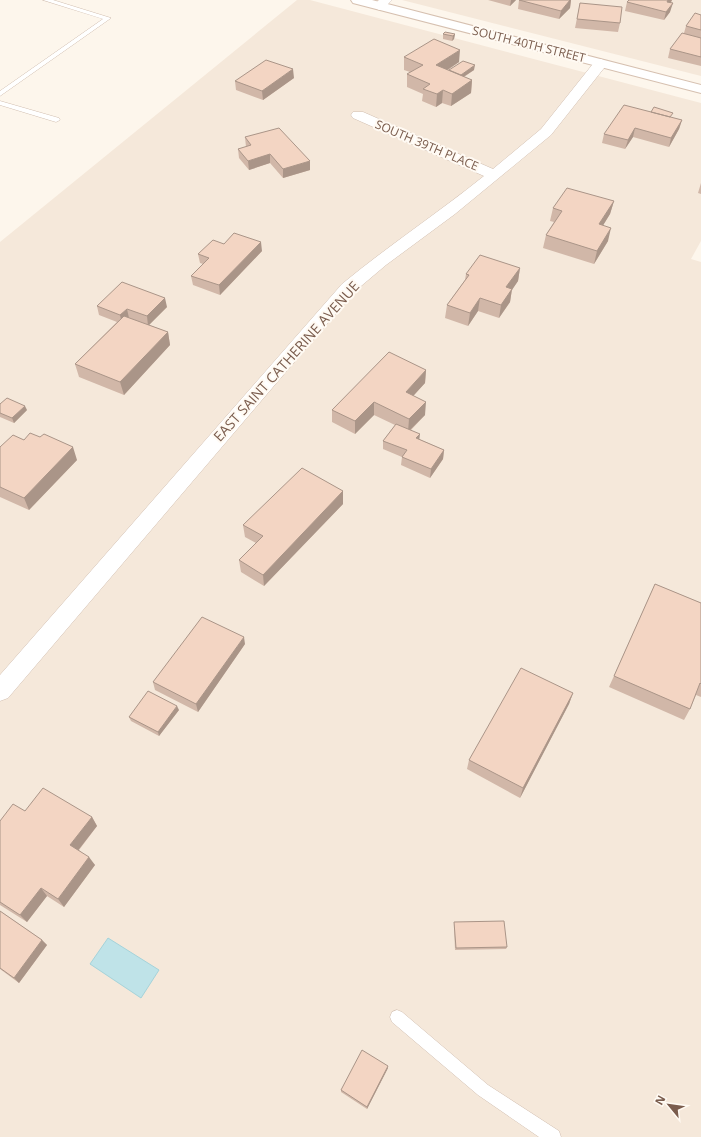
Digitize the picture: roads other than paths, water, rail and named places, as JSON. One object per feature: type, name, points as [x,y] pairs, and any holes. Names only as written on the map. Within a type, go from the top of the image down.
[{"type":"main road","name":"SOUTH 40TH STREET","points":[[357,0],[382,3],[701,89]]},
{"type":"street","name":"EAST SAINT CATHERINE AVENUE","points":[[0,691],[348,288],[380,261],[450,212],[546,132],[601,63]]},
{"type":"street","name":"SOUTH 39TH PLACE","points":[[358,115],[495,175]]},
{"type":"lane","points":[[0,94],[108,18],[46,0]]},
{"type":"lane","points":[[0,103],[56,120]]},
{"type":"lane","points":[[397,1017],[483,1090],[553,1137]]},
{"type":"water","points":[[108,938],[159,970],[141,998],[90,964]]}]
